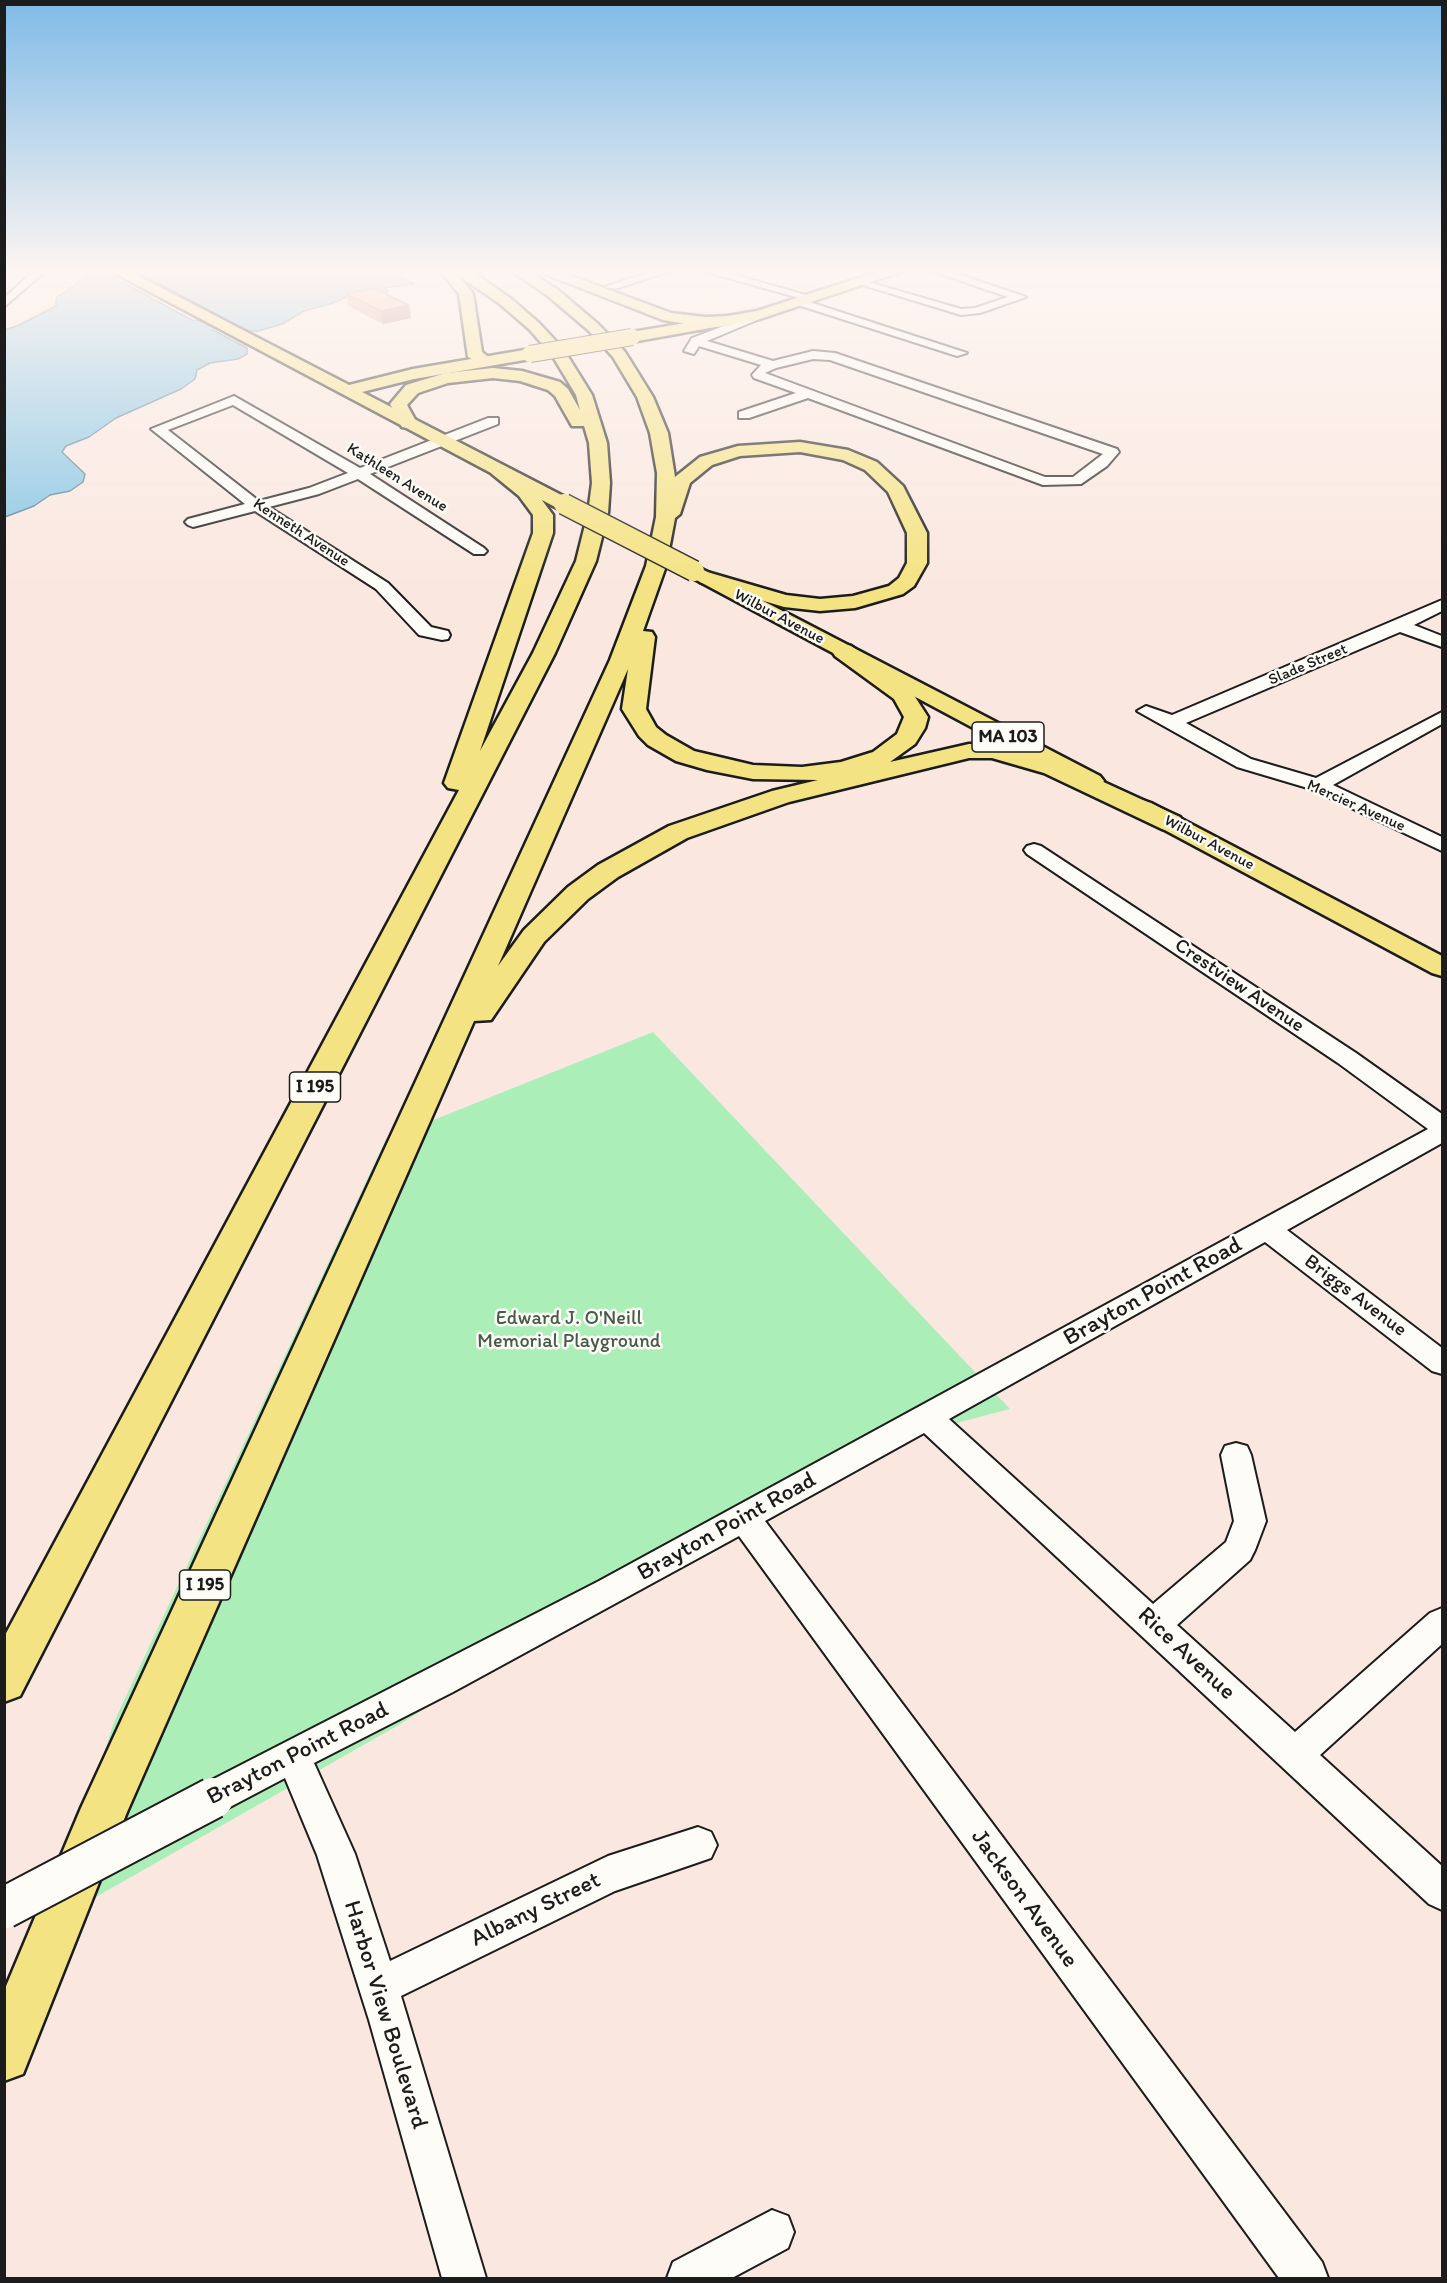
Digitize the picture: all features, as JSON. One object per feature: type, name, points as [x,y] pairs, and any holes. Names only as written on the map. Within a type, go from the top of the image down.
[{"type":"main road","name":"Wilbur Avenue","points":[[318,376],[701,574],[1443,967]]},
{"type":"main road","points":[[347,391],[407,376]]},
{"type":"main road","points":[[408,423],[398,404],[412,389],[461,376]]},
{"type":"main road","points":[[518,376],[545,382],[562,393],[571,408],[601,483]]},
{"type":"main road","name":"I 195","points":[[4,1682],[573,596],[591,544],[601,483],[600,456],[592,418],[584,395],[572,376]]},
{"type":"main road","name":"I 195","points":[[4,2055],[105,1808],[621,660],[651,583],[664,533],[666,502],[664,459],[655,421],[632,376]]},
{"type":"main road","points":[[664,533],[682,481],[698,466],[726,453],[780,446],[833,452],[871,466],[896,490],[917,533],[917,563],[907,582],[896,590],[855,602],[820,605],[784,601],[701,574]]},
{"type":"main road","points":[[412,905],[491,688],[543,533],[543,515],[538,508],[526,492],[498,470]]},
{"type":"main road","points":[[651,583],[634,709],[647,731],[657,740],[685,756],[707,764],[753,772],[802,774],[865,764],[895,749],[913,728],[916,717],[910,705],[902,694],[843,651]]},
{"type":"main road","points":[[414,1119],[489,998],[534,936],[578,893],[608,871],[670,836],[710,819],[780,796],[882,771],[969,751],[993,751],[1053,768],[1172,823]]},
{"type":"street","points":[[759,376],[1043,481],[1059,483],[1082,478],[1112,452],[888,376]]},
{"type":"street","points":[[744,415],[807,394]]},
{"type":"street","name":"Kenneth Avenue","points":[[234,400],[158,429],[258,506],[382,586],[425,631],[442,635]]},
{"type":"street","name":"Kathleen Avenue","points":[[234,400],[358,474],[479,551]]},
{"type":"street","points":[[193,522],[314,491],[493,421]]},
{"type":"street","name":"Slade Street","points":[[1172,722],[1400,627],[1443,605]]},
{"type":"street","points":[[1400,627],[1443,642]]},
{"type":"street","name":"Mercier Avenue","points":[[1146,711],[1172,722],[1244,763],[1318,785],[1443,845]]},
{"type":"street","points":[[1318,785],[1443,717]]},
{"type":"street","name":"Crestview Avenue","points":[[1034,850],[1338,1052],[1443,1126]]},
{"type":"street","name":"Brayton Point Road","points":[[4,1908],[293,1755],[441,1681],[745,1518],[1443,1131]]},
{"type":"street","name":"Briggs Avenue","points":[[1266,1229],[1443,1363]]},
{"type":"street","name":"Rice Avenue","points":[[928,1418],[1443,1891]]},
{"type":"street","points":[[1154,1624],[1239,1550],[1250,1521],[1236,1455]]},
{"type":"street","name":"Jackson Avenue","points":[[745,1518],[788,1580],[1306,2278]]},
{"type":"street","points":[[1295,1755],[1443,1623]]},
{"type":"street","name":"Harbor View Boulevard","points":[[293,1755],[336,1854],[464,2278]]},
{"type":"street","name":"Albany Street","points":[[378,1987],[608,1875],[698,1845]]},
{"type":"street","points":[[689,2278],[772,2232]]},
{"type":"green space","name":"Edward J. O'Neill Memorial Playground","points":[[653,1032],[1010,1409],[865,1447],[697,1539],[397,1726],[50,1923],[114,1722],[386,1139]]},
{"type":"water","points":[[5,376],[196,376],[195,379],[181,389],[116,418],[89,437],[66,446],[62,452],[85,474],[83,482],[70,491],[50,495],[34,506],[5,517]]}]
